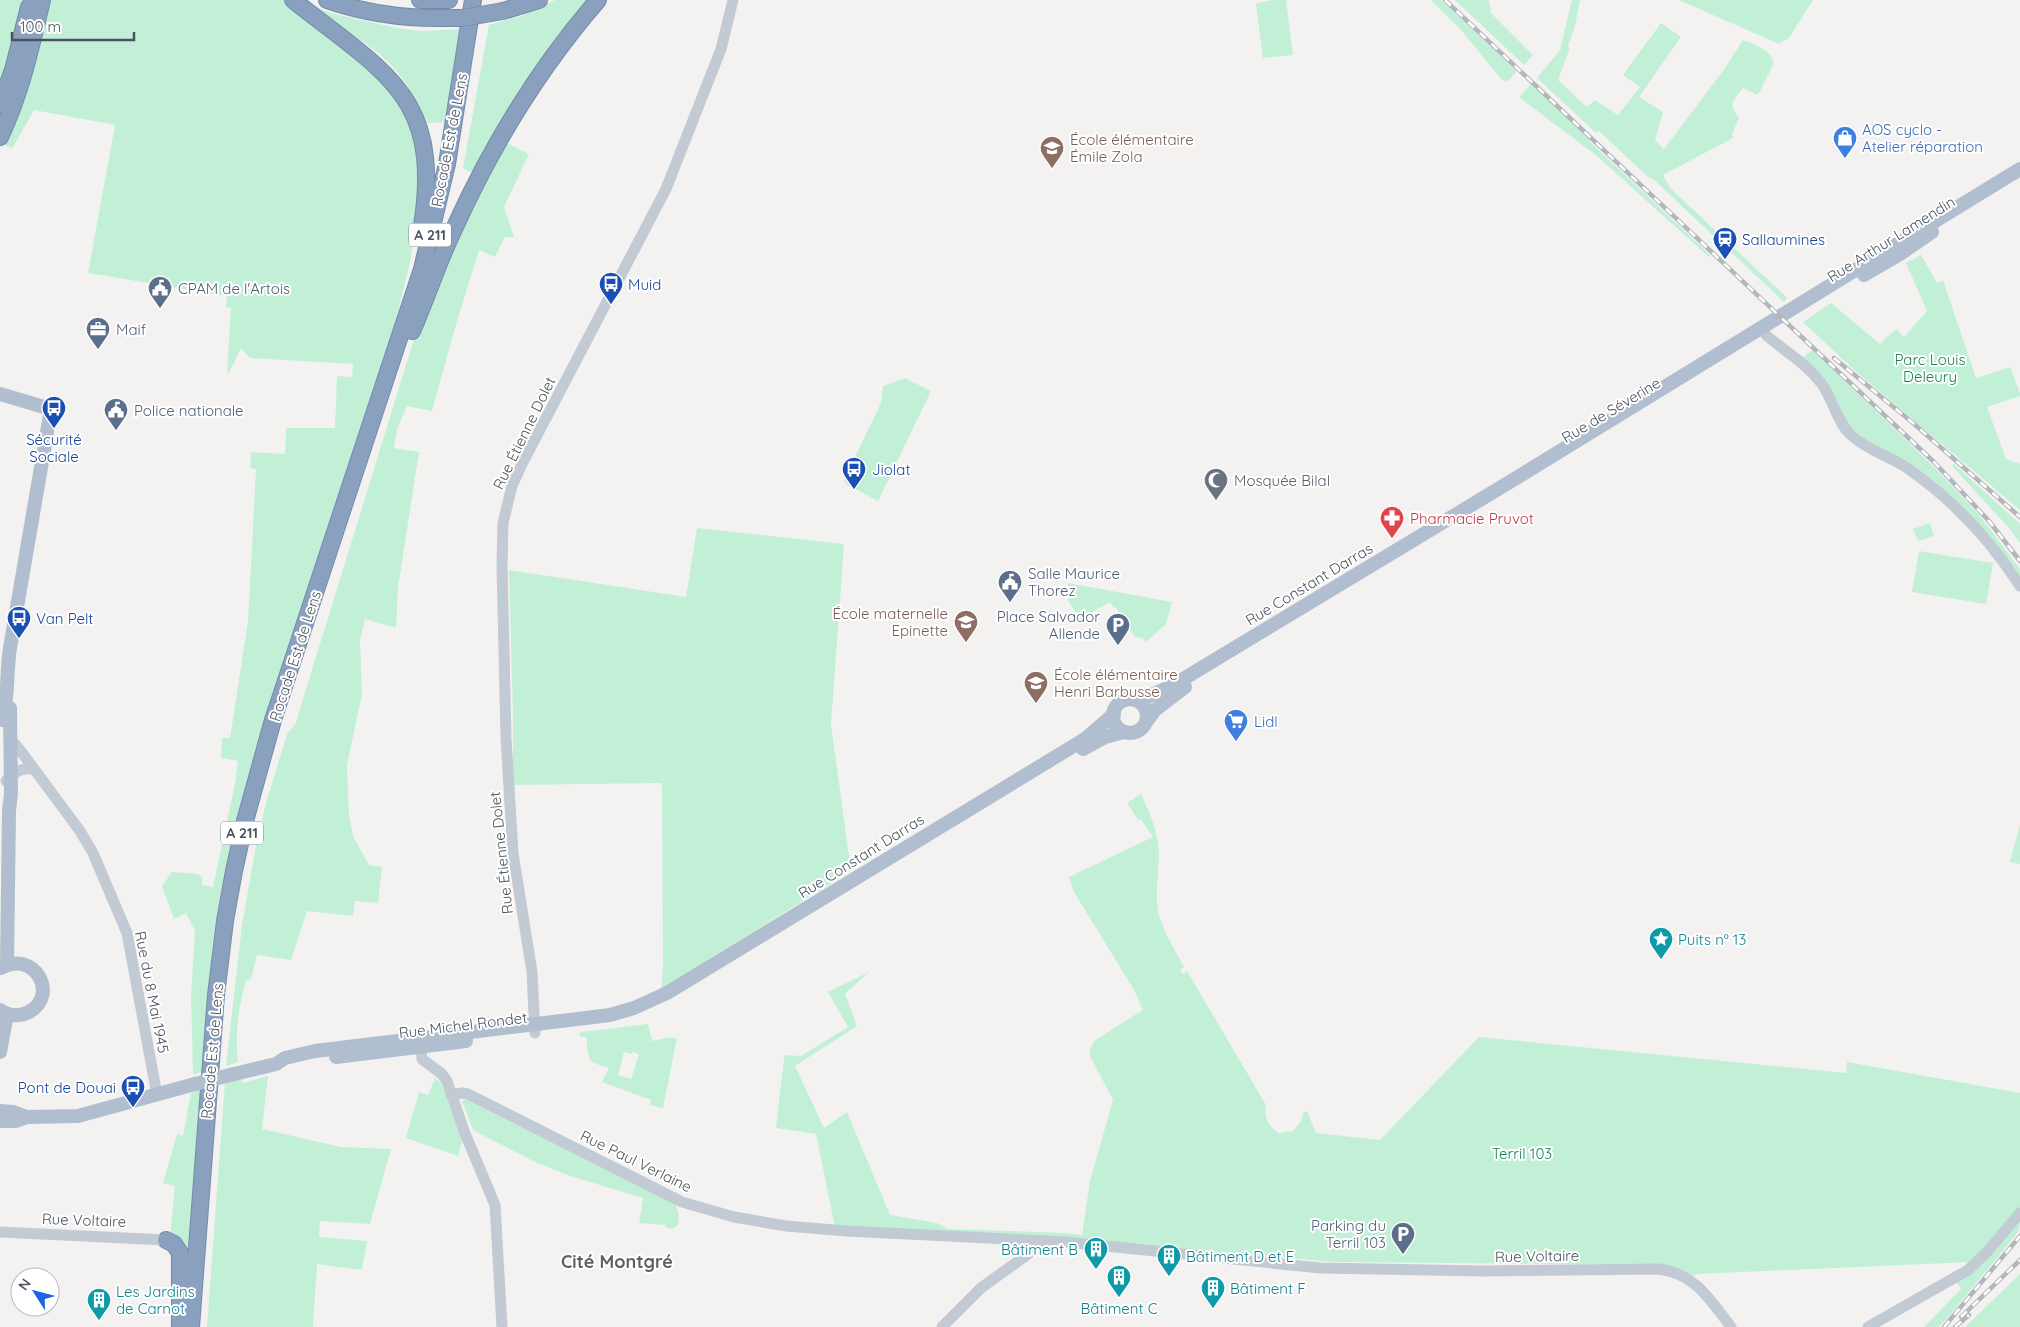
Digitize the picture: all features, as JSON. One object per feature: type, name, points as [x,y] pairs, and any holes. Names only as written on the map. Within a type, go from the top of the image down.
[{"type":"highway","points":[[0,105],[13,70],[30,0]]},
{"type":"highway","points":[[0,137],[8,120],[30,56],[42,0]]},
{"type":"highway","points":[[293,0],[372,62],[397,86],[415,114],[423,141],[426,177],[424,216],[415,267],[392,359]]},
{"type":"highway","points":[[420,0],[449,0]]},
{"type":"highway","name":"Rocade Est de Lens","points":[[191,1327],[216,995],[225,920],[234,871],[245,821],[273,720],[422,270],[447,164],[473,0]]},
{"type":"highway","name":"Rocade Est de Lens","points":[[201,1327],[221,1046],[234,923],[244,871],[254,824],[283,723],[411,336],[448,194],[482,0]]},
{"type":"highway","points":[[331,1],[380,14],[406,18],[462,18],[503,11],[539,0]]},
{"type":"highway","points":[[411,336],[453,230],[496,146],[529,93],[598,0]]},
{"type":"highway","points":[[166,1240],[174,1244],[180,1253],[180,1327]]},
{"type":"main road","name":"Rue Arthur Lamendin","points":[[1795,307],[2020,169]]},
{"type":"main road","name":"Rue Arthur Lamendin","points":[[1779,328],[1900,254],[1928,234],[2020,180]]},
{"type":"main road","name":"Rue de Séverine","points":[[1497,489],[1795,307]]},
{"type":"main road","name":"Rue de Séverine","points":[[1460,521],[1779,328]]},
{"type":"main road","points":[[0,394],[51,409],[4,656],[2,720],[8,779]]},
{"type":"main road","name":"Rue Constant Darras","points":[[1135,700],[1146,698],[1170,687],[1497,489]]},
{"type":"main road","name":"Rue Constant Darras","points":[[1147,721],[1155,710],[1178,692],[1460,521]]},
{"type":"main road","points":[[0,1052],[4,1012],[16,1016],[25,1014],[33,1010],[39,1003],[42,995],[40,977],[32,968],[20,963],[4,967],[9,811],[5,798],[8,779],[10,706],[4,698]]},
{"type":"main road","points":[[1129,699],[1135,700],[1144,706],[1147,721],[1143,728],[1137,732],[1124,732],[1117,726],[1114,714],[1120,703],[1129,699]]},
{"type":"main road","name":"Rue Constant Darras","points":[[620,1017],[676,988],[1085,738],[1114,714]]},
{"type":"main road","name":"Rue Constant Darras","points":[[620,1017],[650,1012],[669,1002],[1076,753],[1104,737],[1124,732]]},
{"type":"main road","name":"Rue Michel Rondet","points":[[27,1118],[78,1116],[234,1074],[276,1064],[287,1065],[307,1056],[421,1048],[534,1028],[620,1017]]},
{"type":"main road","points":[[0,1111],[12,1112],[27,1118]]},
{"type":"main road","points":[[0,1121],[16,1121],[27,1118]]},
{"type":"street","name":"Rue Étienne Dolet","points":[[534,1028],[532,972],[514,861],[510,814],[506,738],[502,565],[505,514],[512,486],[522,464],[666,189],[721,48],[733,0]]},
{"type":"street","points":[[1766,335],[1805,365],[1815,376],[1830,396],[1847,432],[1862,444],[1909,470],[1949,501],[1989,544],[2020,586]]},
{"type":"street","name":"Rue du 8 Mai 1945","points":[[10,742],[18,747],[80,831],[93,853],[129,942],[157,1094]]},
{"type":"street","points":[[8,779],[28,768],[34,770]]},
{"type":"street","points":[[421,1048],[445,1077],[495,1205],[502,1327]]},
{"type":"street","name":"Rue Paul Verlaine","points":[[451,1095],[468,1094],[682,1202],[734,1217],[786,1226],[847,1231],[1021,1238],[1046,1241]]},
{"type":"street","points":[[1868,1327],[1968,1270],[1987,1252],[2020,1213]]},
{"type":"street","name":"Rue Voltaire","points":[[0,1232],[166,1240]]},
{"type":"street","points":[[1021,1238],[1024,1245],[1024,1257]]},
{"type":"street","points":[[942,1327],[981,1288],[1046,1241]]},
{"type":"street","name":"Rue Voltaire","points":[[1046,1241],[1320,1268],[1424,1271],[1667,1270],[1684,1276],[1699,1286],[1731,1327]]},
{"type":"green space","points":[[0,0],[24,0],[14,42],[0,82]]},
{"type":"green space","points":[[47,0],[286,0],[401,98],[421,153],[417,216],[410,263],[394,327],[270,704],[239,810],[215,930],[201,1072],[193,1075],[191,995],[195,931],[186,913],[174,919],[162,886],[172,872],[198,874],[202,878],[202,885],[213,887],[235,784],[238,761],[221,758],[222,738],[230,738],[248,621],[256,469],[250,468],[251,452],[285,454],[286,428],[335,428],[337,376],[352,377],[353,364],[250,358],[241,348],[229,373],[227,372],[231,308],[226,307],[227,296],[88,273],[115,125],[34,110],[12,149],[4,144],[19,108]]},
{"type":"green space","points":[[555,0],[591,0],[477,169],[470,172],[463,168],[489,25],[521,16]]},
{"type":"green space","points":[[1286,0],[1293,55],[1263,58],[1256,3]]},
{"type":"green space","points":[[1431,0],[1441,0],[1517,71],[1507,82],[1501,79],[1462,31]]},
{"type":"green space","points":[[1455,0],[1489,0],[1491,13],[1533,55],[1524,65]]},
{"type":"green space","points":[[1572,0],[1580,0],[1575,26],[1568,46],[1570,48],[1558,80],[1587,107],[1595,100],[1618,115],[1640,87],[1623,75],[1661,23],[1681,37],[1639,97],[1663,112],[1655,140],[1664,149],[1723,71],[1743,40],[1762,48],[1772,58],[1774,63],[1758,95],[1743,88],[1734,99],[1734,110],[1739,118],[1732,134],[1733,138],[1663,175],[1670,188],[1787,298],[1784,302],[1653,179],[1648,177],[1599,131],[1596,133],[1537,78],[1560,50]]},
{"type":"green space","points":[[1679,0],[1813,0],[1789,38],[1779,44]]},
{"type":"green space","points":[[304,3],[334,14],[397,28],[421,31],[461,29],[448,122],[427,123],[408,86],[382,56],[359,39],[356,42]]},
{"type":"green space","points":[[1531,84],[1711,256],[1709,257],[1597,156],[1520,98]]},
{"type":"green space","points":[[503,141],[529,154],[504,207],[514,237],[505,237],[495,257],[479,250],[432,411],[407,406],[397,429],[394,448],[419,452],[398,588],[396,628],[365,619],[360,641],[362,694],[347,765],[349,816],[353,836],[369,865],[382,867],[378,903],[355,901],[353,916],[307,911],[291,960],[257,955],[251,979],[246,981],[239,1011],[237,1031],[238,1062],[226,1066],[242,925],[255,851],[266,803],[287,734],[295,725],[414,339],[454,240]]},
{"type":"green space","name":"Parc Louis Deleury","points":[[1921,255],[1937,283],[1943,280],[1976,378],[2010,367],[2020,396],[1987,407],[2006,459],[2020,464],[2020,510],[1853,369],[1803,322],[1831,303],[1880,344],[1897,329],[1904,337],[1927,311],[1906,263]]},
{"type":"green space","points":[[1812,350],[1935,468],[1980,516],[2020,569],[2020,579],[1966,513],[1942,488],[1911,465],[1864,438],[1851,427],[1831,390],[1802,358]]},
{"type":"green space","points":[[905,378],[931,391],[878,501],[846,484],[844,480],[881,403],[883,386]]},
{"type":"green space","points":[[1954,464],[2020,524],[2020,543],[2009,528],[1952,466]]},
{"type":"green space","points":[[1930,523],[1934,536],[1918,541],[1913,529]]},
{"type":"green space","points":[[697,528],[844,544],[831,724],[851,871],[661,989],[663,966],[662,783],[513,785],[509,570],[686,597]]},
{"type":"green space","points":[[1919,551],[1993,563],[1986,604],[1912,592]]},
{"type":"green space","points":[[1068,583],[1172,602],[1166,624],[1146,642],[1143,638],[1135,637],[1110,602],[1080,619],[1068,600]]},
{"type":"green space","name":"Terril 103","points":[[1141,794],[1157,838],[1159,853],[1157,892],[1159,915],[1184,967],[1180,970],[1183,974],[1187,971],[1266,1105],[1268,1121],[1272,1128],[1279,1133],[1293,1131],[1301,1121],[1303,1113],[1307,1111],[1316,1133],[1380,1140],[1479,1037],[1846,1073],[1847,1062],[2020,1093],[2020,1207],[1994,1239],[1970,1262],[1697,1274],[1693,1276],[1667,1265],[1334,1262],[1082,1238],[835,1227],[816,1134],[776,1128],[784,1059],[785,1055],[801,1056],[848,1027],[828,992],[869,972],[845,994],[857,1026],[795,1066],[824,1128],[847,1112],[890,1215],[937,1223],[948,1229],[1082,1235],[1090,1181],[1113,1100],[1090,1056],[1090,1049],[1094,1041],[1143,1010],[1134,990],[1074,892],[1069,877],[1153,837],[1141,819],[1138,820],[1127,803]]},
{"type":"green space","points":[[2020,824],[2020,864],[2010,862]]},
{"type":"green space","points":[[648,1024],[652,1041],[677,1038],[663,1108],[650,1105],[651,1100],[602,1082],[609,1068],[596,1064],[590,1059],[586,1037],[580,1037],[579,1033]],"holes":[[[624,1052],[631,1054],[632,1052],[639,1054],[631,1079],[618,1075]]]},
{"type":"green space","points":[[268,1076],[262,1129],[341,1147],[391,1149],[370,1224],[320,1221],[319,1237],[367,1241],[362,1270],[317,1264],[313,1327],[207,1327],[225,1082],[241,1077],[243,1083]]},
{"type":"green space","points":[[435,1078],[442,1084],[462,1141],[458,1156],[406,1138],[419,1092],[428,1095]]},
{"type":"green space","points":[[200,1090],[186,1301],[170,1236],[175,1186],[163,1183],[177,1134],[183,1136],[191,1093]]},
{"type":"green space","points":[[470,1098],[673,1201],[679,1220],[677,1226],[672,1229],[665,1227],[665,1225],[639,1223],[643,1198],[570,1176],[533,1161],[473,1130],[462,1101]]},
{"type":"green space","points":[[2020,1219],[2019,1231],[1949,1316],[1939,1327],[1924,1327],[1961,1289],[1956,1282]]},
{"type":"green space","points":[[2020,1274],[2020,1327],[1965,1327]]},
{"type":"railway","points":[[1445,0],[1934,462],[1989,521],[2020,561]]},
{"type":"railway","points":[[1834,358],[1913,423],[2020,517]]},
{"type":"railway","points":[[1944,1327],[2020,1236]]},
{"type":"railway","points":[[1961,1317],[2020,1260]]},
{"type":"railway","points":[[1955,1327],[1969,1315]]},
{"type":"place","name":"AOS cyclo - Atelier réparation","points":[[1845,159]]},
{"type":"place","name":"École élémentaire Émile Zola","points":[[1052,169]]},
{"type":"place","name":"Sallaumines","points":[[1725,260]]},
{"type":"place","name":"Muid","points":[[611,305]]},
{"type":"place","name":"CPAM de l'Artois","points":[[160,309]]},
{"type":"place","name":"Maif","points":[[98,350]]},
{"type":"place","name":"Sécurité Sociale","points":[[54,429]]},
{"type":"place","name":"Police nationale","points":[[116,431]]},
{"type":"place","name":"Jiolat","points":[[854,490]]},
{"type":"place","name":"Mosquée Bilal","points":[[1216,501]]},
{"type":"place","name":"Pharmacie Pruvot","points":[[1392,539]]},
{"type":"place","name":"Salle Maurice Thorez","points":[[1010,603]]},
{"type":"place","name":"Van Pelt","points":[[19,639]]},
{"type":"place","name":"École maternelle Epinette","points":[[966,643]]},
{"type":"place","name":"Place Salvador Allende","points":[[1118,646]]},
{"type":"place","name":"École élémentaire Henri Barbusse","points":[[1036,704]]},
{"type":"place","name":"Lidl","points":[[1236,742]]},
{"type":"place","name":"Puits n° 13","points":[[1661,960]]},
{"type":"place","name":"Pont de Douai","points":[[133,1108]]},
{"type":"place","name":"Parking du Terril 103","points":[[1403,1255]]},
{"type":"place","name":"Bâtiment B","points":[[1096,1270]]},
{"type":"place","name":"Bâtiment D et E","points":[[1169,1277]]},
{"type":"place","name":"Bâtiment C","points":[[1119,1298]]},
{"type":"place","name":"Bâtiment F","points":[[1213,1309]]},
{"type":"place","name":"Les Jardins de Carnot","points":[[99,1321]]},
{"type":"district","name":"Cité Montgré","points":[[617,1261]]}]
